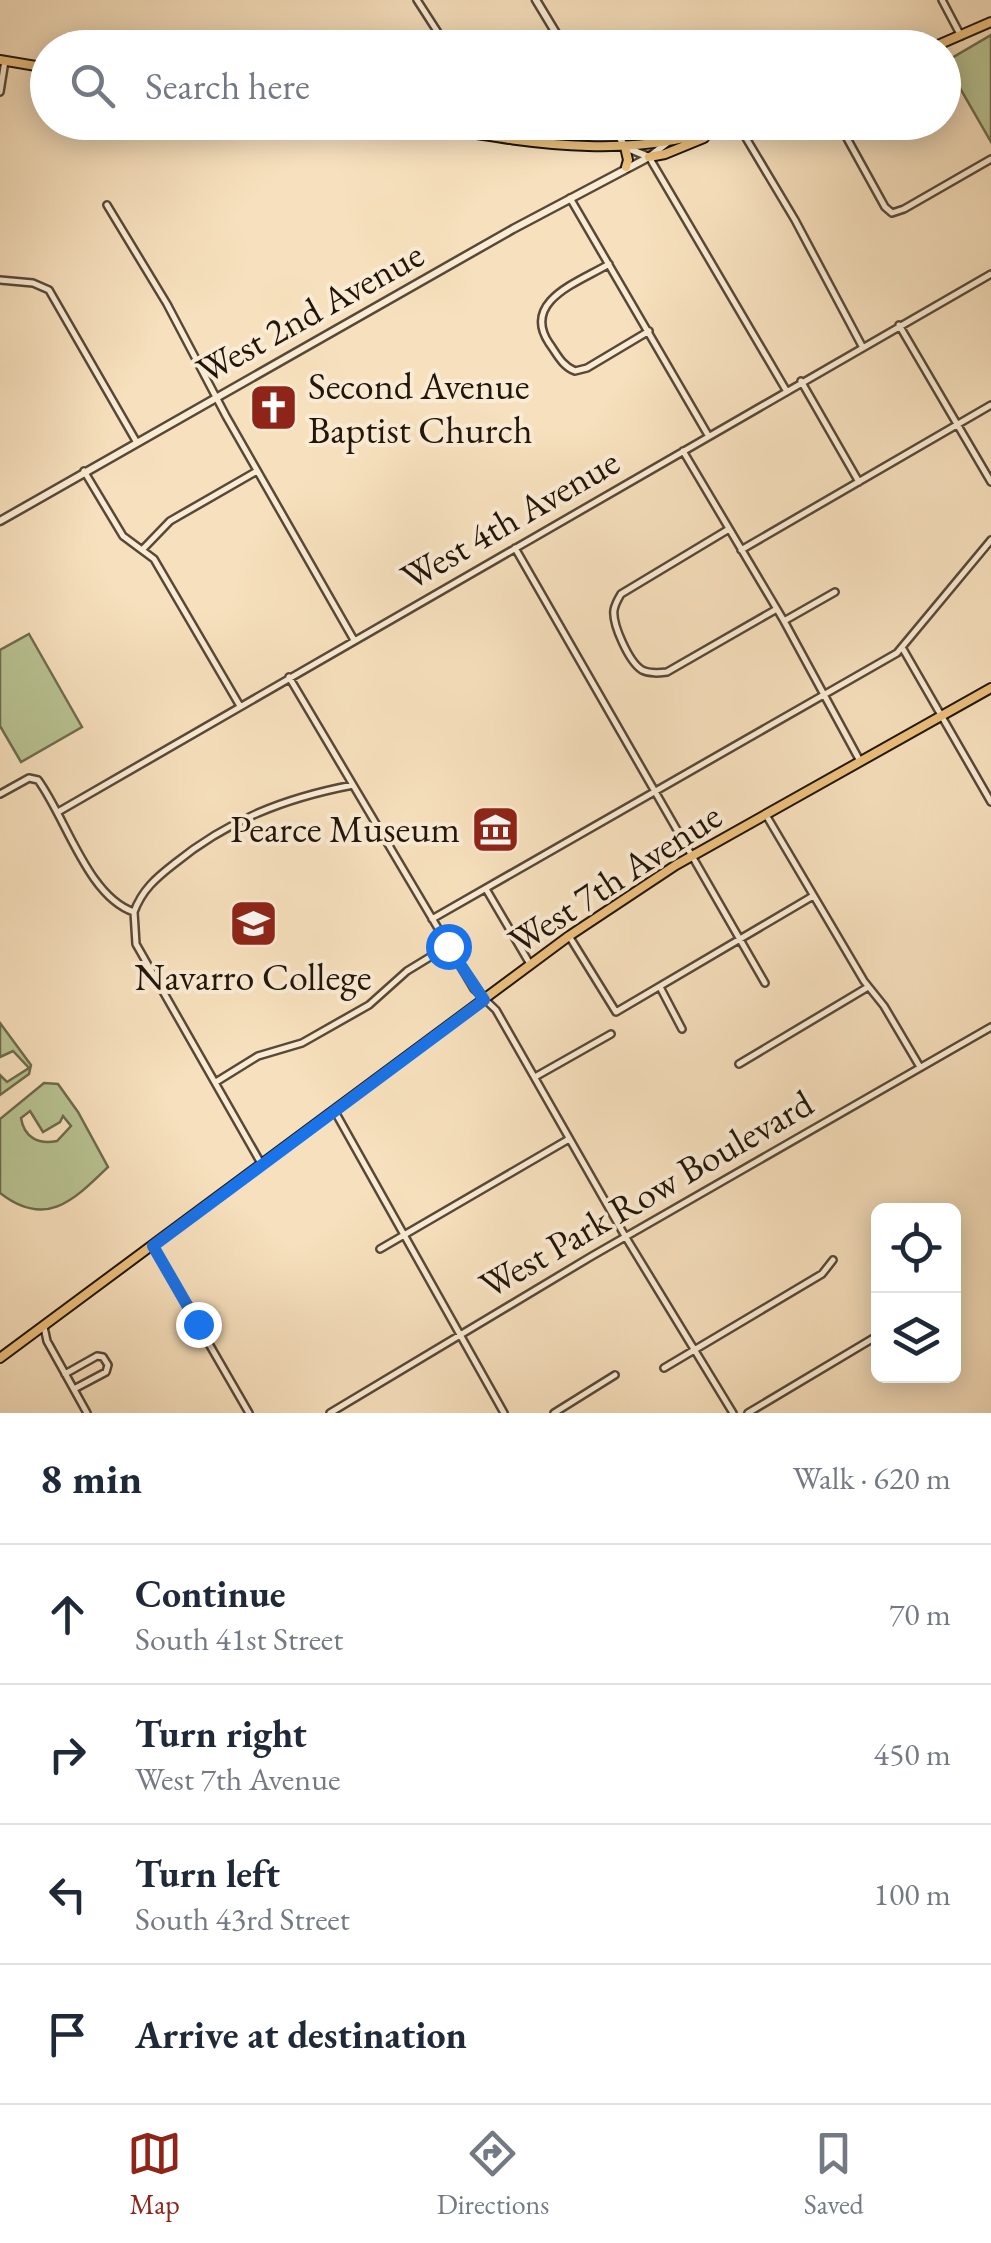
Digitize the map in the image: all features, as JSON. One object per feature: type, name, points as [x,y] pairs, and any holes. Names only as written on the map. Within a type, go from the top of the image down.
[{"type":"main road","points":[[961,36],[991,22]]},
{"type":"main road","points":[[3,60],[30,65]]},
{"type":"main road","points":[[527,140],[551,145],[626,146],[677,140]]},
{"type":"main road","points":[[650,157],[695,140]]},
{"type":"main road","points":[[626,146],[626,168]]},
{"type":"main road","name":"West 7th Avenue","points":[[0,1358],[569,936],[694,854],[991,688]]},
{"type":"street","points":[[417,0],[436,30]]},
{"type":"street","points":[[536,0],[554,30]]},
{"type":"street","points":[[942,0],[958,30]]},
{"type":"street","points":[[0,92],[3,60]]},
{"type":"street","points":[[622,140],[626,146],[650,157],[786,390]]},
{"type":"street","points":[[747,140],[862,346]]},
{"type":"street","points":[[848,140],[888,210],[896,213],[991,159]]},
{"type":"street","name":"West 2nd Avenue","points":[[0,521],[215,396],[650,157],[668,142]]},
{"type":"street","points":[[570,198],[708,436]]},
{"type":"street","points":[[107,205],[167,304],[354,640]]},
{"type":"street","points":[[609,264],[547,302],[540,319],[544,334],[565,366],[575,371],[587,368],[648,331]]},
{"type":"street","name":"West 4th Avenue","points":[[58,812],[991,274]]},
{"type":"street","points":[[0,280],[40,284],[50,290],[136,442]]},
{"type":"street","points":[[899,325],[991,482]]},
{"type":"street","points":[[801,381],[859,482]]},
{"type":"street","points":[[741,550],[991,405]]},
{"type":"street","points":[[683,450],[784,620],[860,761]]},
{"type":"street","points":[[84,471],[123,536],[151,554],[240,706]]},
{"type":"street","points":[[143,550],[170,521],[257,471]]},
{"type":"street","points":[[729,529],[621,594],[614,606],[615,618],[633,660],[642,670],[654,674],[667,672],[775,610]]},
{"type":"street","points":[[432,918],[903,649],[991,540]]},
{"type":"street","points":[[515,548],[765,983]]},
{"type":"street","points":[[784,620],[835,592]]},
{"type":"street","points":[[903,649],[991,802]]},
{"type":"street","points":[[289,677],[448,946],[484,1000],[496,1010],[733,1413]]},
{"type":"street","points":[[0,794],[33,778],[40,783],[108,897],[134,912]]},
{"type":"street","points":[[262,1165],[136,944],[134,912],[152,882],[212,835],[276,804],[354,785]]},
{"type":"street","points":[[766,815],[920,1067]]},
{"type":"street","points":[[486,889],[530,964]]},
{"type":"street","points":[[569,936],[616,1012],[814,896]]},
{"type":"street","points":[[216,1082],[258,1056],[302,1043],[369,1004],[406,971],[448,946]]},
{"type":"street","points":[[740,1064],[868,986]]},
{"type":"street","points":[[660,987],[682,1029]]},
{"type":"street","name":"West Park Row Boulevard","points":[[330,1413],[626,1236],[991,1027]]},
{"type":"street","points":[[535,1078],[611,1034]]},
{"type":"street","points":[[334,1110],[504,1413]]},
{"type":"street","points":[[380,1249],[569,1140]]},
{"type":"street","points":[[153,1246],[248,1413]]},
{"type":"street","points":[[664,1368],[822,1274],[832,1260]]},
{"type":"street","points":[[43,1326],[87,1413]]},
{"type":"street","points":[[748,1413],[871,1340]]},
{"type":"street","points":[[65,1374],[97,1356],[103,1357],[108,1365],[106,1372],[74,1390]]},
{"type":"street","points":[[554,1413],[615,1375]]},
{"type":"green space","points":[[991,35],[991,142],[961,90],[961,53]]},
{"type":"green space","points":[[29,634],[82,727],[21,762],[0,726],[0,650]]},
{"type":"green space","points":[[0,1023],[31,1065],[29,1074],[0,1095],[0,1075],[7,1082],[29,1068],[13,1051],[0,1057]]},
{"type":"green space","points":[[44,1083],[58,1084],[108,1167],[58,1206],[32,1209],[16,1204],[0,1193],[0,1119]],"holes":[[[30,1111],[43,1132],[63,1116],[71,1126],[57,1141],[44,1142],[29,1135],[21,1118]]]},
{"type":"place","name":"Second Avenue Baptist Church","points":[[273,408]]},
{"type":"place","name":"Pearce Museum","points":[[495,829]]},
{"type":"place","name":"Navarro College","points":[[253,923]]},
{"type":"route","points":[[198,1324],[153,1246],[484,1000],[448,946]]}]
